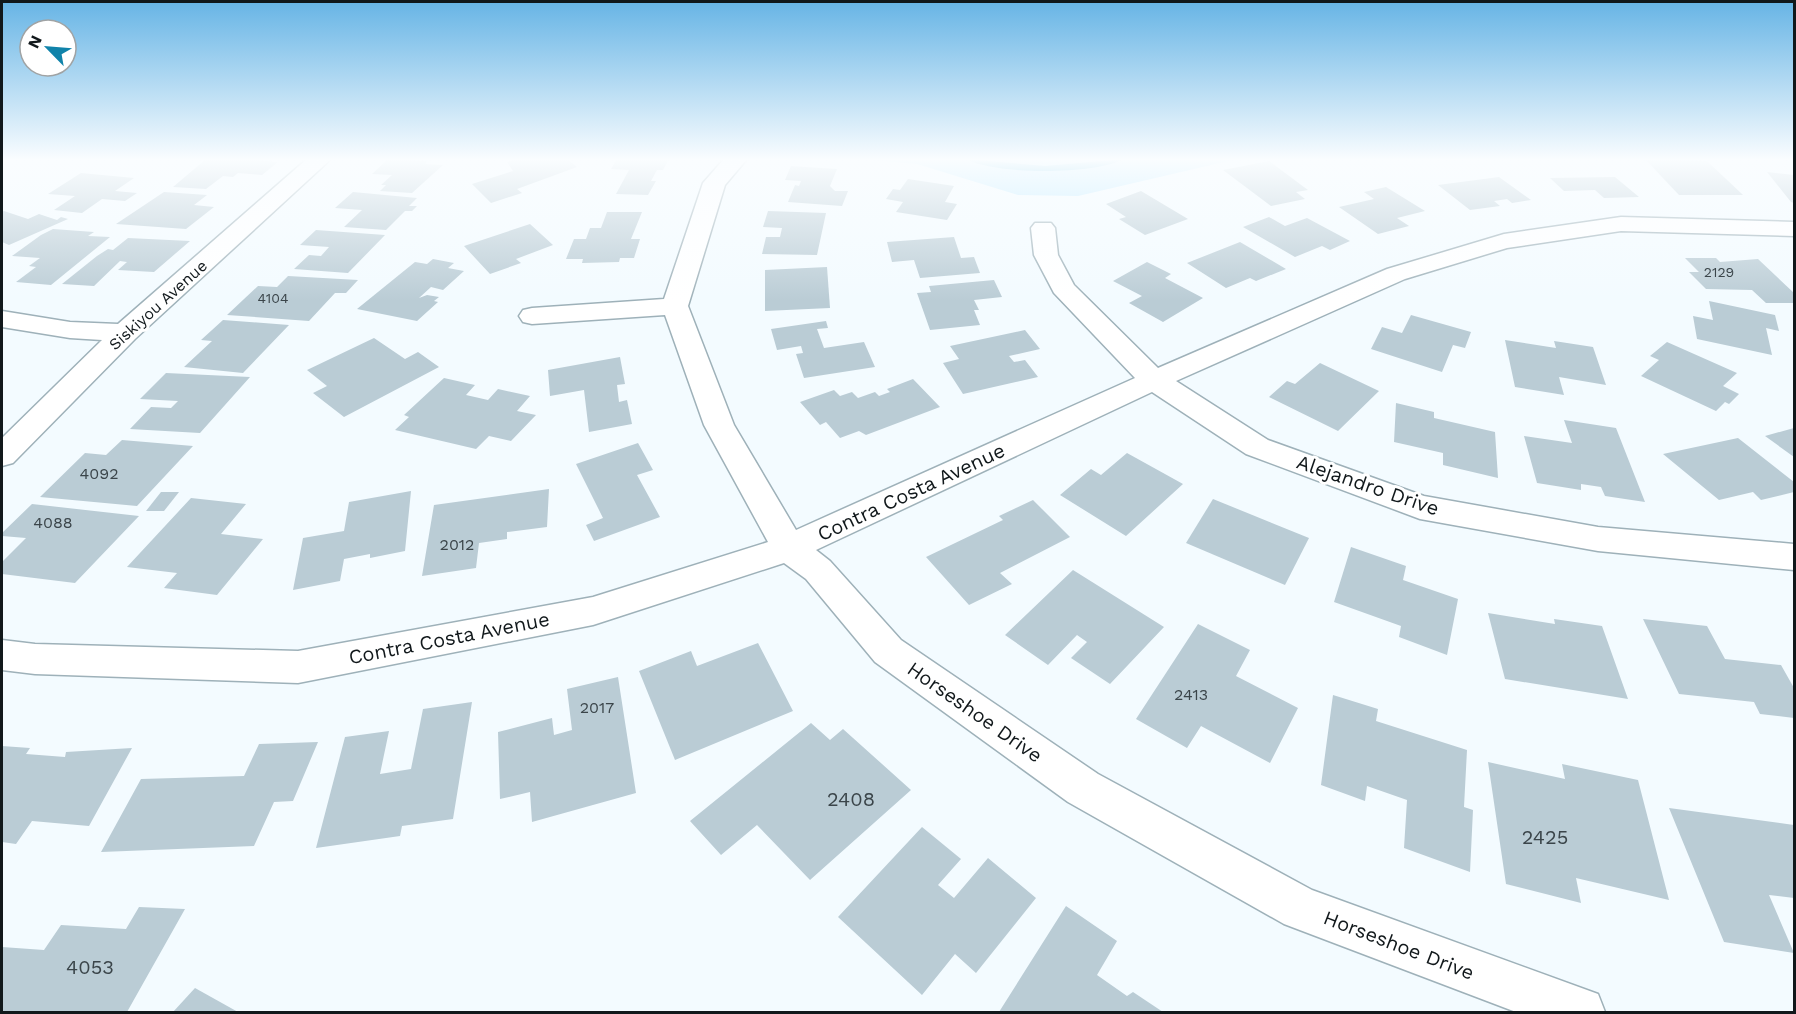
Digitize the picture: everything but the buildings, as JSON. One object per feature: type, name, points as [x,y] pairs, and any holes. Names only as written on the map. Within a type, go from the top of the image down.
[{"type":"street","name":"Siskiyou Avenue","points":[[2,456],[125,333],[267,206]]},
{"type":"street","points":[[532,316],[675,306],[707,206]]},
{"type":"street","name":"Contra Costa Avenue","points":[[2,655],[35,659],[298,667],[593,611],[789,548],[1154,380],[1396,274],[1504,241],[1621,224],[1794,229]]},
{"type":"street","name":"Alejandro Drive","points":[[1043,228],[1046,255],[1063,288],[1154,380],[1257,447],[1420,507],[1598,539],[1794,557]]},
{"type":"street","name":"Horseshoe Drive","points":[[675,306],[719,425],[789,548],[818,570],[888,651],[1083,788],[1300,908],[1580,1012]]},
{"type":"street","points":[[2,319],[70,330],[125,333]]}]
